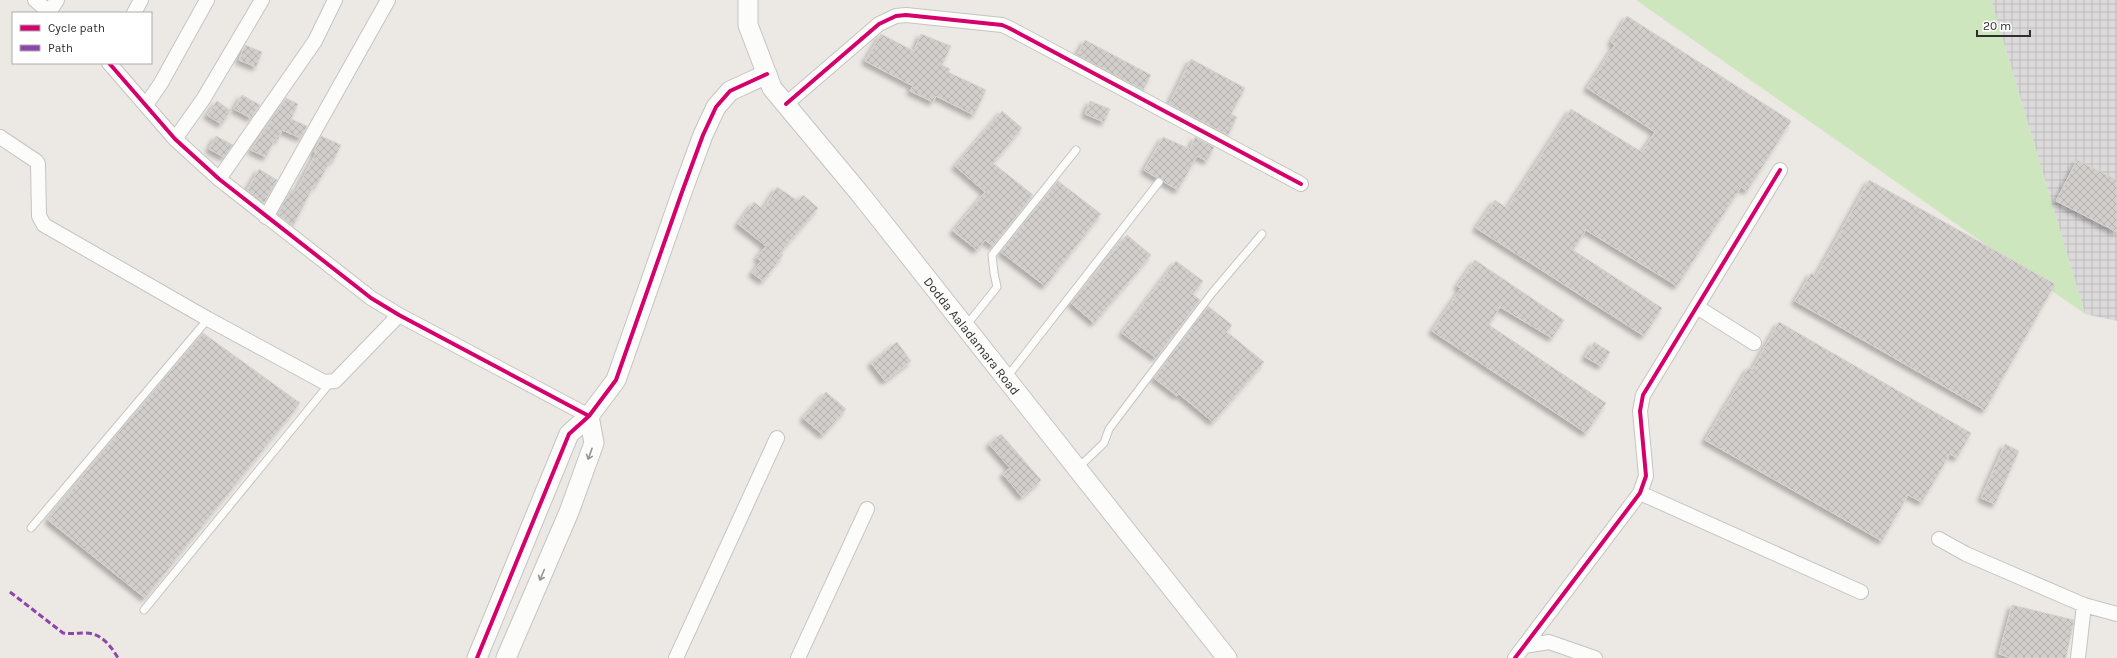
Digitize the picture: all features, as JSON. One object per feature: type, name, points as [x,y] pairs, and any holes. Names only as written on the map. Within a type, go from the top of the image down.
[{"type":"street","points":[[35,0],[49,12]]},
{"type":"street","points":[[51,12],[57,0]]},
{"type":"street","points":[[135,12],[141,0]]},
{"type":"street","points":[[146,105],[161,83],[207,0]]},
{"type":"street","points":[[175,139],[204,98],[262,0]]},
{"type":"street","points":[[219,178],[316,41],[335,0]]},
{"type":"street","points":[[266,217],[388,0]]},
{"type":"street","name":"Dodda Aaladamara Road","points":[[748,0],[748,25],[772,88],[1006,378],[1077,470],[1227,658]]},
{"type":"street","points":[[786,104],[879,24],[889,19],[906,16],[1002,25],[1301,184]]},
{"type":"street","points":[[110,64],[175,139],[266,217],[371,298],[399,315],[589,416]]},
{"type":"street","points":[[477,658],[569,434],[589,416],[616,380],[682,192],[703,135],[716,107],[730,91],[767,74]]},
{"type":"street","points":[[0,138],[36,161],[38,164],[39,216],[41,222],[208,319],[324,382],[330,383],[335,381],[399,315]]},
{"type":"street","points":[[1515,658],[1640,493],[1646,476],[1640,411],[1643,395],[1780,170]]},
{"type":"street","points":[[1697,307],[1754,343]]},
{"type":"street","points":[[506,658],[569,512],[594,443],[589,416]]},
{"type":"street","points":[[676,658],[776,438]]},
{"type":"street","points":[[1640,493],[1860,592]]},
{"type":"street","points":[[798,658],[867,509]]},
{"type":"street","points":[[1939,539],[1966,554],[2084,606],[2117,614]]},
{"type":"street","points":[[2078,658],[2084,606]]},
{"type":"street","points":[[1524,646],[1549,642],[1595,658]]},
{"type":"lane","points":[[965,327],[997,287],[992,254],[1076,150]]},
{"type":"lane","points":[[1006,378],[1159,182]]},
{"type":"lane","points":[[1077,470],[1104,443],[1109,429],[1212,293],[1262,234]]},
{"type":"lane","points":[[31,528],[208,319]]},
{"type":"lane","points":[[144,610],[330,383]]},
{"type":"shaded area","points":[[1991,0],[2117,0],[2117,321],[2085,314]]},
{"type":"green space","points":[[1636,0],[1991,0],[2085,314]]},
{"type":"building","points":[[1627,16],[1791,121],[1747,191],[1741,187],[1677,286],[1586,230],[1573,250],[1662,308],[1644,336],[1476,228],[1495,200],[1507,208],[1571,109],[1642,152],[1655,132],[1587,88],[1615,45],[1611,42]]},
{"type":"building","points":[[881,34],[914,51],[921,34],[951,46],[942,65],[950,69],[948,72],[986,90],[974,115],[936,96],[933,102],[910,91],[913,86],[865,61]]},
{"type":"building","points":[[1085,40],[1151,75],[1143,90],[1077,55]]},
{"type":"building","points":[[245,45],[262,52],[256,67],[239,60]]},
{"type":"building","points":[[1191,59],[1245,88],[1231,114],[1237,117],[1228,135],[1169,104]]},
{"type":"building","points":[[242,95],[260,105],[251,118],[234,109]]},
{"type":"building","points":[[286,98],[298,104],[291,119],[307,126],[301,138],[282,130],[278,140],[275,139],[266,157],[251,150]]},
{"type":"building","points":[[217,101],[231,111],[221,124],[207,115]]},
{"type":"building","points":[[1090,101],[1110,109],[1104,122],[1085,114]]},
{"type":"building","points":[[1002,111],[1022,128],[993,163],[1033,195],[993,246],[985,240],[977,250],[953,231],[985,192],[955,166]]},
{"type":"building","points":[[216,136],[233,145],[224,157],[209,149]]},
{"type":"building","points":[[321,136],[341,145],[333,161],[331,160],[316,186],[314,185],[293,226],[277,214],[292,189],[296,191],[316,153],[314,152]]},
{"type":"building","points":[[1163,137],[1190,149],[1195,137],[1214,147],[1207,161],[1197,156],[1178,190],[1164,182],[1162,178],[1157,178],[1144,170]]},
{"type":"building","points":[[2077,160],[2117,180],[2117,232],[2056,201]]},
{"type":"building","points":[[259,169],[277,180],[264,203],[247,190]]},
{"type":"building","points":[[1869,180],[2055,284],[1985,410],[1795,301],[1811,273],[1816,276]]},
{"type":"building","points":[[1058,181],[1101,214],[1045,286],[1001,252]]},
{"type":"building","points":[[777,187],[798,201],[803,195],[818,208],[780,253],[783,255],[763,281],[752,273],[761,261],[757,258],[766,246],[738,224],[754,202],[763,209]]},
{"type":"building","points":[[1127,235],[1151,255],[1094,323],[1071,303]]},
{"type":"building","points":[[1475,260],[1564,320],[1552,338],[1500,307],[1489,325],[1606,403],[1586,433],[1432,331],[1461,288],[1457,286]]},
{"type":"building","points":[[1176,261],[1203,281],[1193,294],[1200,300],[1156,358],[1122,333]]},
{"type":"building","points":[[1208,306],[1232,325],[1227,332],[1264,362],[1213,422],[1179,394],[1177,396],[1154,378]]},
{"type":"building","points":[[1779,322],[1971,433],[1957,458],[1950,454],[1922,502],[1908,495],[1882,541],[1705,440],[1749,367],[1752,369]]},
{"type":"building","points":[[203,333],[300,403],[145,598],[48,520],[103,451]]},
{"type":"building","points":[[897,342],[911,361],[885,381],[871,363]]},
{"type":"building","points":[[1594,342],[1610,352],[1601,366],[1585,357]]},
{"type":"building","points":[[826,392],[846,409],[823,435],[803,418]]},
{"type":"building","points":[[1001,434],[1041,480],[1022,497],[1003,474],[1010,468],[989,444]]},
{"type":"building","points":[[2005,444],[2019,451],[1995,504],[1981,498]]},
{"type":"building","points":[[2012,605],[2074,620],[2066,658],[2011,658],[1999,654]]},
{"type":"marked path","points":[[10,592],[63,633],[86,633],[96,635],[101,638],[109,645],[118,658]]},
{"type":"cycle path","points":[[786,104],[879,24],[896,16],[906,15],[1002,25],[1301,184]]},
{"type":"cycle path","points":[[110,64],[175,139],[219,179],[371,298],[399,315],[589,416]]},
{"type":"cycle path","points":[[477,658],[569,434],[589,416],[616,380],[682,192],[703,135],[716,107],[730,91],[767,74]]},
{"type":"cycle path","points":[[1515,658],[1640,493],[1646,476],[1640,411],[1643,395],[1780,170]]}]
